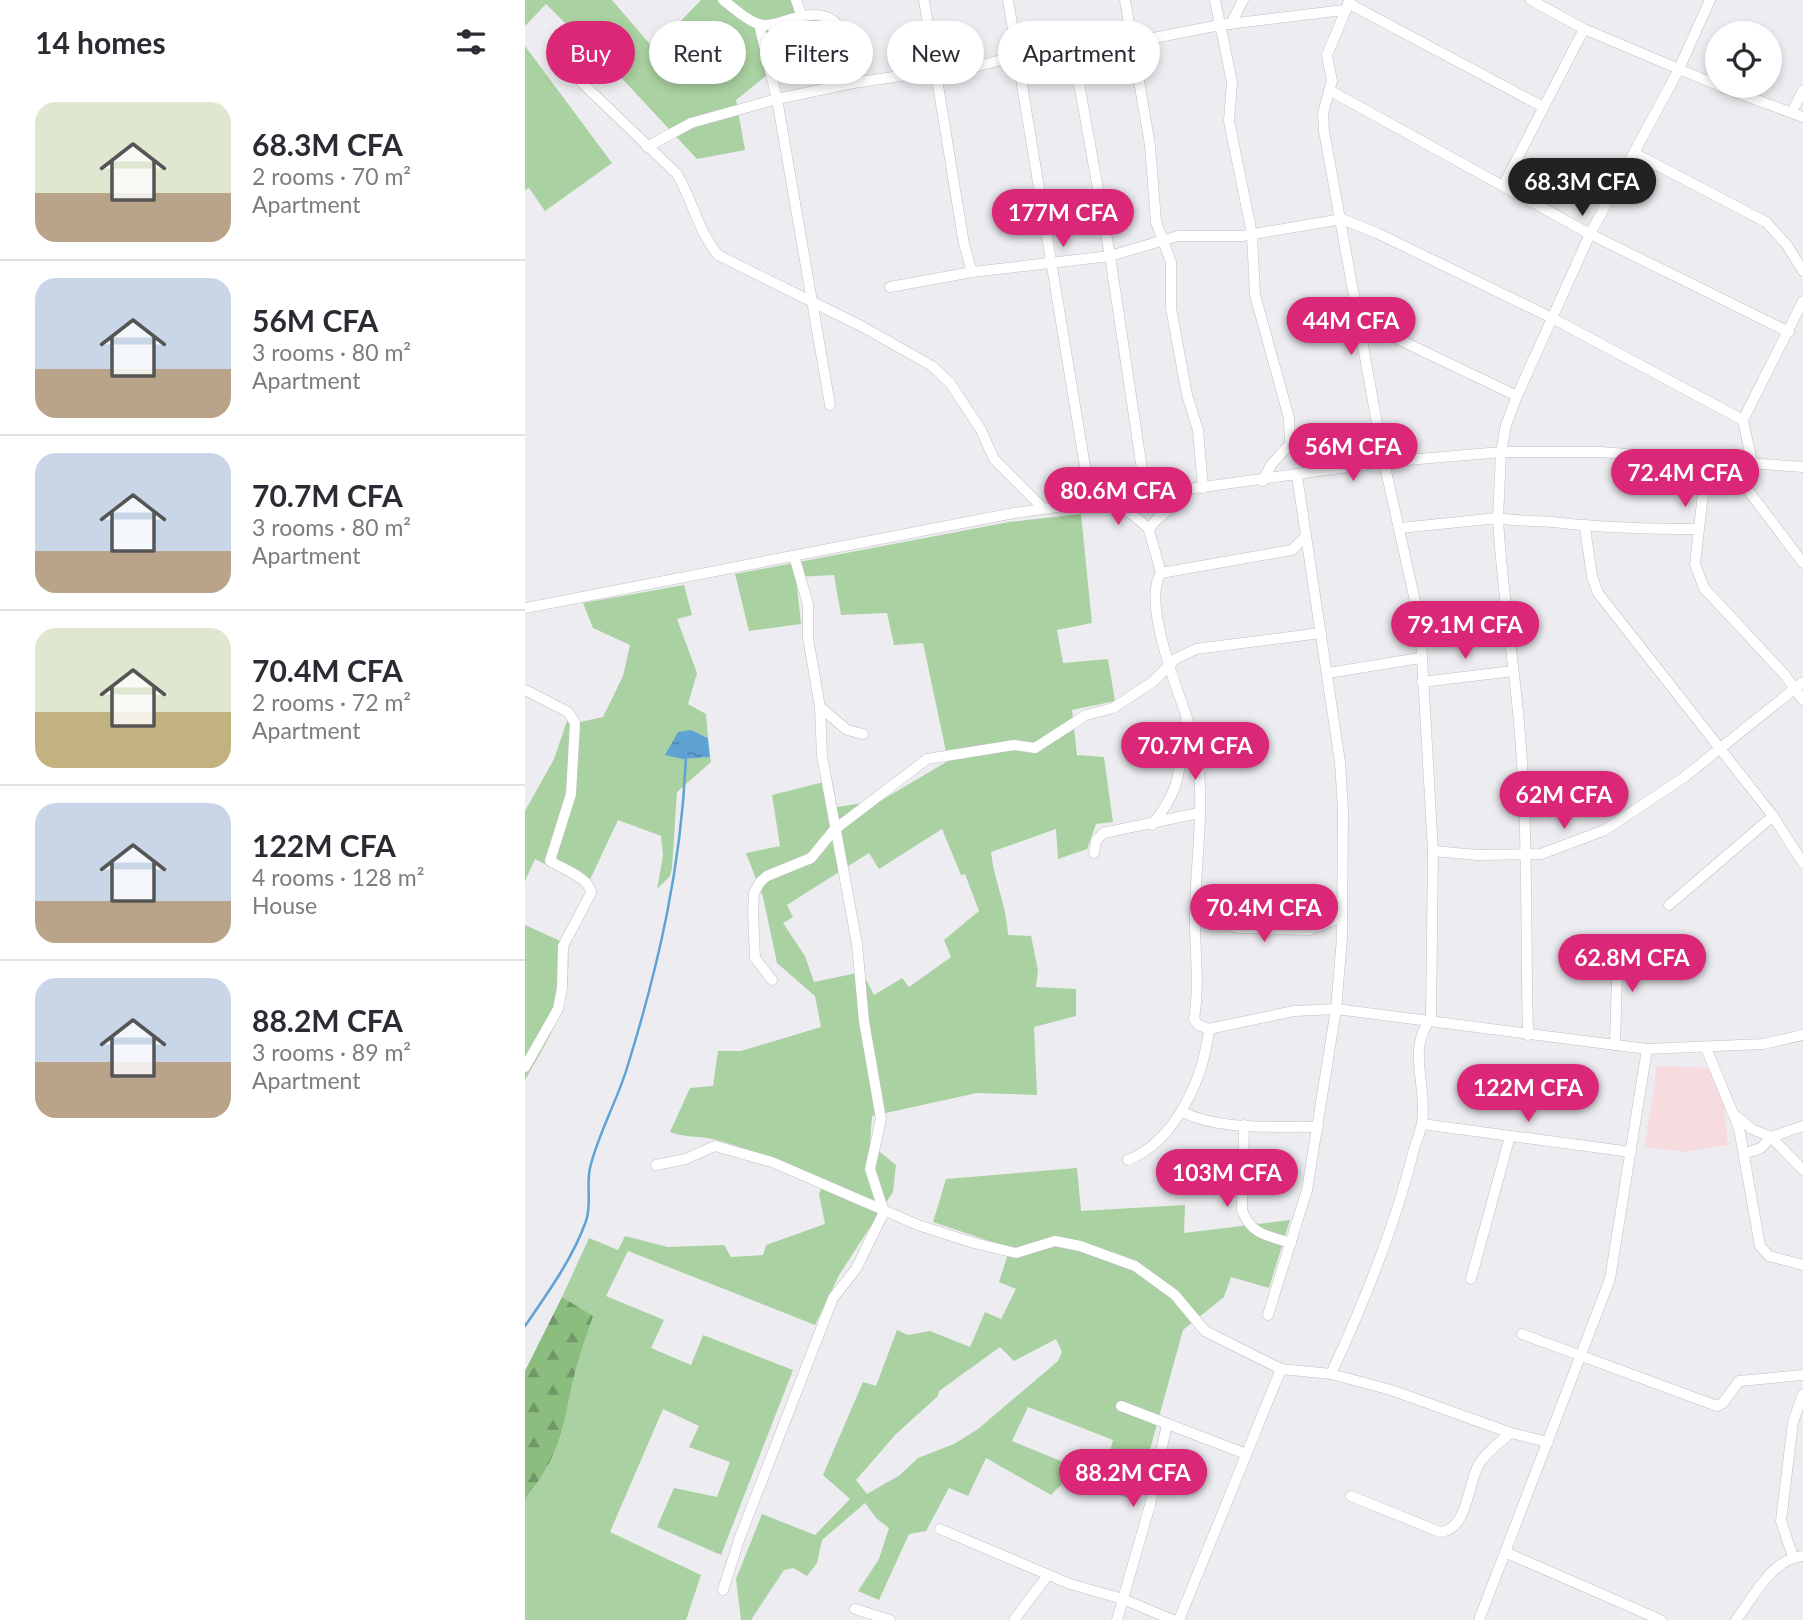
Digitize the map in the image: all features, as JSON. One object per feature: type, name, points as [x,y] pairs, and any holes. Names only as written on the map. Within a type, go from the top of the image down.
[{"type":"street","points":[[723,0],[759,24],[784,23],[802,16],[827,15],[834,21]]},
{"type":"street","points":[[796,0],[802,16]]},
{"type":"street","points":[[923,0],[926,21]]},
{"type":"street","points":[[1008,0],[1011,21]]},
{"type":"street","points":[[1125,0],[1129,21]]},
{"type":"street","points":[[1215,0],[1233,82],[1229,121],[1252,234],[1255,295],[1289,418],[1290,444],[1271,465],[1263,481]]},
{"type":"street","points":[[1231,24],[1243,0]]},
{"type":"street","points":[[1531,0],[1584,29],[1705,80]]},
{"type":"street","points":[[1528,1035],[1525,852],[1513,671],[1497,518],[1501,452],[1506,425],[1517,396],[1590,234],[1678,71],[1710,0]]},
{"type":"street","points":[[1160,37],[1347,4],[1543,107]]},
{"type":"street","points":[[1331,1374],[1361,1308],[1402,1194],[1422,1124],[1423,1096],[1418,1046],[1424,1028],[1431,1019],[1433,851],[1420,624],[1384,462],[1324,131],[1323,113],[1332,81],[1327,55],[1347,4]]},
{"type":"street","points":[[759,24],[777,99],[830,405]]},
{"type":"street","points":[[1503,186],[1584,29]]},
{"type":"street","points":[[583,84],[677,174],[687,190],[706,241],[718,256],[813,301],[906,349],[932,366],[950,383],[981,430],[994,459],[1044,509]]},
{"type":"street","points":[[647,147],[691,123],[777,99],[848,84]]},
{"type":"street","points":[[936,84],[967,260],[972,272]]},
{"type":"street","points":[[1021,84],[1091,503]]},
{"type":"street","points":[[1079,84],[1110,256],[1146,496]]},
{"type":"street","points":[[1139,84],[1161,241],[1167,248],[1171,262],[1171,308],[1187,395],[1198,430],[1203,488]]},
{"type":"street","points":[[1329,90],[1590,234],[1789,332]]},
{"type":"street","points":[[1791,112],[1803,90]]},
{"type":"street","points":[[1753,98],[1803,117]]},
{"type":"street","points":[[1634,153],[1766,222],[1787,245],[1803,271]]},
{"type":"street","points":[[890,287],[972,272],[1110,256],[1178,236],[1252,234],[1342,219],[1552,318],[1743,420]]},
{"type":"street","points":[[1752,462],[1743,420],[1803,301]]},
{"type":"street","points":[[1360,321],[1517,396]]},
{"type":"street","points":[[525,608],[1044,509],[1297,477],[1384,462],[1501,452],[1600,452],[1803,467]]},
{"type":"street","points":[[1707,458],[1695,564],[1704,588],[1799,686],[1803,700]]},
{"type":"street","points":[[1726,461],[1803,563]]},
{"type":"street","points":[[1268,1315],[1307,1190],[1336,1009],[1342,917],[1343,810],[1328,673],[1297,477]]},
{"type":"street","points":[[1149,530],[1154,521],[1177,505],[1184,491]]},
{"type":"street","points":[[1113,500],[1129,516],[1139,518],[1149,530],[1161,573],[1156,583],[1156,614],[1168,667],[1187,717],[1197,755],[1199,813],[1196,903],[1199,961],[1194,1019],[1198,1026],[1209,1029],[1282,1013],[1336,1009],[1431,1019],[1528,1035],[1647,1049],[1706,1048],[1784,1041],[1803,1035]]},
{"type":"street","points":[[1400,528],[1497,518],[1531,523],[1564,523],[1585,528],[1698,529]]},
{"type":"street","points":[[1585,528],[1591,576],[1598,593],[1773,816],[1803,863]]},
{"type":"street","points":[[1161,573],[1291,550],[1306,536]]},
{"type":"street","points":[[723,1590],[740,1537],[833,1298],[856,1269],[884,1212],[870,1169],[881,1119],[864,1021],[857,944],[822,756],[820,707],[808,638],[808,604],[794,556]]},
{"type":"street","points":[[772,980],[755,958],[754,893],[767,876],[811,858],[834,830],[903,780],[921,762],[1014,745],[1035,748],[1086,715],[1113,708],[1154,681],[1175,660],[1196,649],[1321,633]]},
{"type":"street","points":[[1328,673],[1420,658]]},
{"type":"street","points":[[1422,682],[1513,671]]},
{"type":"street","points":[[1433,851],[1478,855],[1525,852],[1541,854],[1605,830],[1722,749],[1799,686]]},
{"type":"street","points":[[525,690],[568,712],[575,723],[571,794],[550,861],[585,881],[591,893],[563,946],[562,988],[558,1009],[525,1067]]},
{"type":"street","points":[[820,707],[847,730],[863,734]]},
{"type":"street","points":[[1152,825],[1168,804],[1180,779],[1187,717]]},
{"type":"street","points":[[1094,853],[1096,841],[1103,833],[1152,825],[1199,813]]},
{"type":"street","points":[[1669,905],[1773,816]]},
{"type":"street","points":[[1196,903],[1221,922],[1238,928],[1309,930],[1342,917]]},
{"type":"street","points":[[1615,1045],[1618,941]]},
{"type":"street","points":[[1128,1160],[1141,1155],[1182,1112],[1192,1093],[1207,1046],[1209,1029]]},
{"type":"street","points":[[1706,1048],[1736,1116],[1760,1246],[1769,1256],[1803,1265]]},
{"type":"street","points":[[1479,1620],[1507,1553],[1610,1279],[1647,1049]]},
{"type":"street","points":[[1182,1112],[1198,1120],[1244,1125],[1318,1127]]},
{"type":"street","points":[[1736,1116],[1752,1129],[1770,1137],[1803,1170]]},
{"type":"street","points":[[1422,1124],[1631,1152]]},
{"type":"street","points":[[1244,1125],[1242,1210],[1246,1222],[1259,1233],[1291,1243]]},
{"type":"street","points":[[1744,1154],[1761,1148],[1770,1137],[1803,1126]]},
{"type":"street","points":[[1471,1279],[1510,1136]]},
{"type":"street","points":[[656,1165],[687,1159],[715,1146],[772,1162],[884,1212],[974,1244],[1016,1253],[1055,1241],[1068,1242],[1135,1266],[1175,1295],[1205,1331],[1281,1369],[1331,1374],[1422,1399],[1511,1433],[1548,1442]]},
{"type":"street","points":[[1522,1334],[1717,1406],[1723,1403],[1739,1381],[1803,1375]]},
{"type":"street","points":[[1179,1620],[1281,1369]]},
{"type":"street","points":[[1736,1620],[1780,1565],[1798,1556],[1781,1521],[1793,1422],[1803,1394]]},
{"type":"street","points":[[1121,1406],[1245,1454]]},
{"type":"street","points":[[1117,1620],[1150,1505],[1167,1424]]},
{"type":"street","points":[[1351,1496],[1440,1532],[1449,1531],[1458,1523],[1480,1463],[1511,1433]]},
{"type":"street","points":[[940,1529],[1048,1575],[1173,1620]]},
{"type":"street","points":[[1507,1553],[1661,1620]]},
{"type":"street","points":[[1014,1620],[1048,1575]]},
{"type":"street","points":[[855,1609],[890,1620]]},
{"type":"shaded area","points":[[1657,1066],[1720,1068],[1728,1145],[1685,1152],[1645,1147]]},
{"type":"green space","points":[[525,0],[612,0],[630,21],[563,21],[546,4],[525,26]]},
{"type":"green space","points":[[701,0],[792,0],[818,21],[760,21],[760,81],[736,100],[745,150],[697,159],[627,84],[635,84],[635,27],[649,43],[649,84],[746,84],[746,21],[681,21]]},
{"type":"green space","points":[[525,46],[546,74],[546,84],[553,84],[612,163],[545,211],[529,188],[525,190]]},
{"type":"green space","points":[[1081,514],[1092,623],[1057,630],[1063,663],[1108,659],[1115,701],[1072,710],[1077,755],[1104,757],[1113,822],[1096,824],[1087,849],[1058,859],[1056,829],[991,852],[1008,935],[1031,936],[1038,970],[1036,987],[1076,989],[1076,1016],[1034,1027],[1037,1095],[977,1093],[872,1116],[870,1144],[896,1165],[893,1192],[839,1275],[815,1325],[628,1251],[606,1296],[664,1320],[651,1348],[691,1365],[703,1335],[793,1370],[721,1555],[657,1527],[674,1488],[717,1497],[730,1462],[689,1447],[699,1426],[663,1409],[610,1532],[701,1575],[686,1620],[525,1620],[525,1499],[548,1467],[555,1452],[592,1316],[562,1297],[589,1238],[618,1250],[625,1236],[668,1247],[724,1245],[731,1257],[763,1255],[766,1245],[825,1224],[819,1194],[822,1186],[737,1146],[670,1132],[690,1088],[713,1086],[718,1051],[741,1051],[821,1027],[815,996],[777,963],[763,897],[746,853],[780,846],[772,795],[832,780],[837,807],[882,800],[948,761],[923,643],[894,645],[887,613],[841,615],[834,575],[796,577],[801,624],[749,631],[735,574],[1009,522]],"holes":[[[942,829],[961,875],[965,874],[979,911],[944,940],[951,957],[909,987],[902,978],[874,995],[862,972],[814,982],[805,956],[783,923],[793,917],[787,905],[869,853],[879,869]]]},
{"type":"green space","points":[[684,585],[692,615],[677,619],[697,673],[688,704],[706,714],[708,738],[691,730],[683,759],[710,757],[711,762],[677,792],[670,876],[657,889],[663,856],[661,836],[618,820],[587,886],[535,859],[525,881],[525,811],[554,759],[568,718],[580,722],[603,717],[623,676],[630,645],[593,628],[583,603]]},
{"type":"green space","points":[[525,925],[567,944],[568,964],[564,999],[559,1015],[525,1080]]},
{"type":"green space","points":[[1077,1168],[1081,1211],[1185,1205],[1184,1233],[1290,1220],[1269,1288],[1231,1277],[1224,1297],[1183,1330],[1136,1500],[1100,1489],[1113,1440],[1028,1407],[1012,1441],[1078,1468],[1051,1495],[986,1458],[968,1496],[949,1488],[926,1531],[909,1534],[879,1600],[858,1591],[879,1559],[889,1528],[877,1519],[865,1503],[822,1540],[817,1563],[807,1576],[793,1568],[784,1570],[751,1620],[741,1620],[736,1579],[762,1514],[815,1535],[850,1499],[823,1475],[863,1382],[876,1386],[897,1330],[908,1335],[930,1331],[970,1347],[985,1312],[1001,1319],[1016,1289],[999,1282],[1010,1248],[933,1222],[946,1179]],"holes":[[[1056,1339],[1062,1352],[1058,1361],[978,1429],[954,1444],[918,1458],[900,1475],[867,1494],[856,1480],[896,1434],[938,1396],[939,1391],[1000,1347],[1014,1361]]]},
{"type":"green space","points":[[562,1297],[593,1316],[576,1369],[555,1452],[525,1499],[525,1371]]},
{"type":"water","points":[[691,730],[708,738],[710,757],[683,759],[665,755],[678,732]]},
{"type":"waterway","points":[[525,1326],[567,1262],[586,1221],[590,1168],[627,1068],[659,952],[680,835],[686,755]]}]
